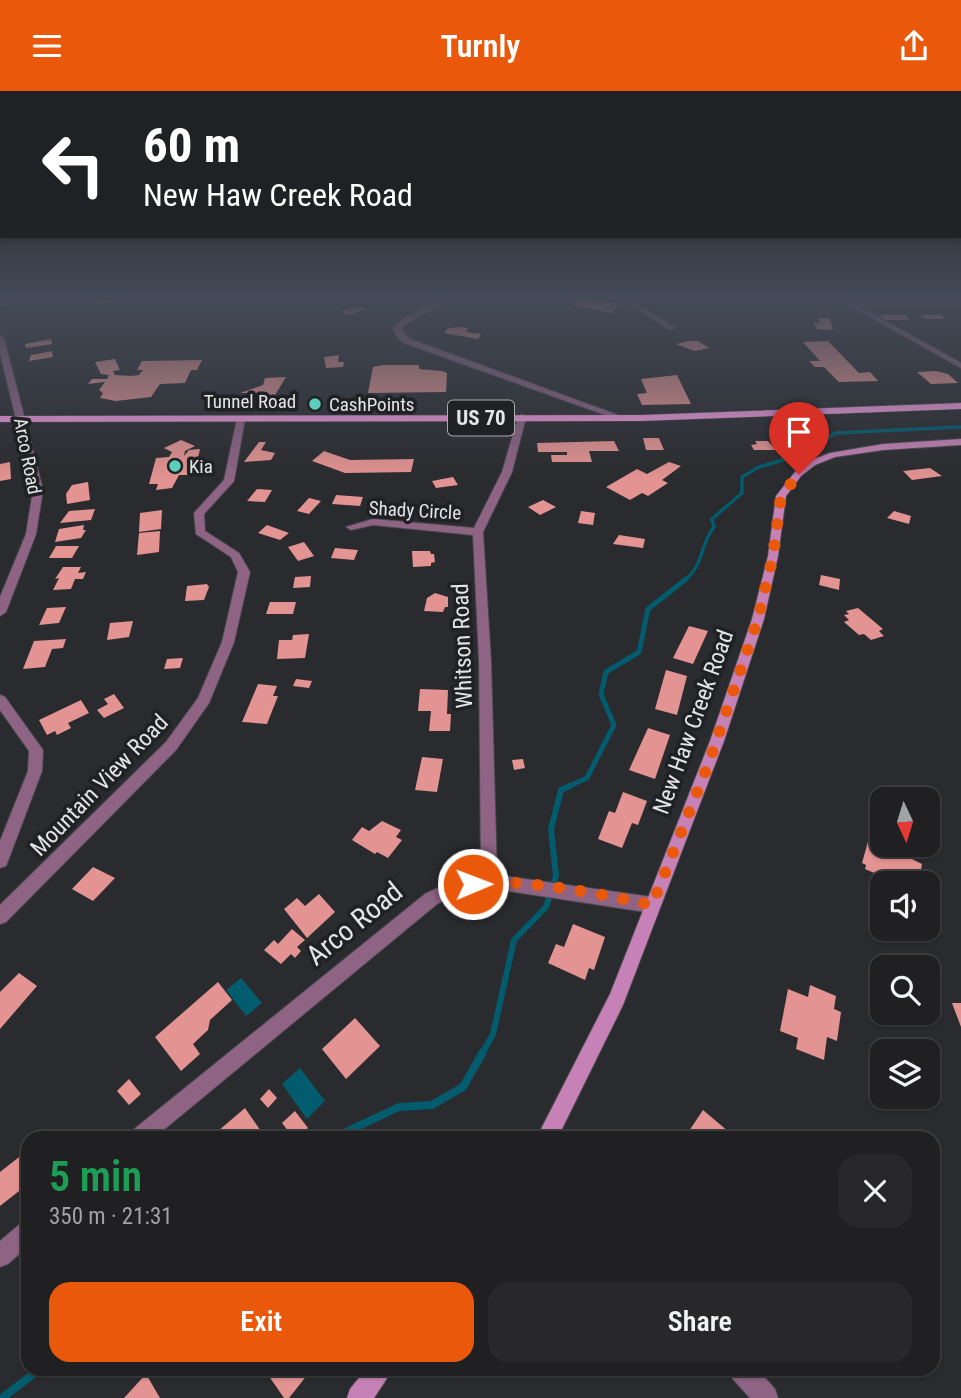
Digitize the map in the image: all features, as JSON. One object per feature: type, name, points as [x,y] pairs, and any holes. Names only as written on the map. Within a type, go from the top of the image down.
[{"type":"main road","name":"Tunnel Road","points":[[0,419],[622,418],[751,416],[961,406]]},
{"type":"street","name":"Arco Road","points":[[0,612],[32,534],[38,490],[6,359]]},
{"type":"street","points":[[457,359],[622,418]]},
{"type":"street","name":"Whitson Road","points":[[489,881],[485,661],[478,532],[506,472],[522,417]]},
{"type":"street","name":"Mountain View Road","points":[[0,916],[171,746],[204,700],[228,642],[244,572],[235,555],[200,532],[199,513],[229,481],[241,419]]},
{"type":"street","name":"New Haw Creek Road","points":[[550,1131],[617,999],[712,753],[758,619],[773,556],[781,496],[805,468],[833,455],[883,447],[961,442]]},
{"type":"street","name":"Shady Circle","points":[[351,527],[373,522],[444,526],[478,532]]},
{"type":"street","points":[[0,700],[36,750],[35,771],[0,861]]},
{"type":"street","name":"Arco Road","points":[[147,1131],[431,899],[457,886],[489,881],[531,885],[652,905]]},
{"type":"street","points":[[0,1256],[21,1239]]},
{"type":"street","points":[[359,1398],[376,1376]]},
{"type":"street","points":[[747,1376],[766,1398]]},
{"type":"water","points":[[241,978],[262,1003],[246,1016],[226,990]]},
{"type":"water","points":[[300,1068],[325,1101],[307,1119],[282,1084]]},
{"type":"building","points":[[115,359],[120,370],[113,371],[115,375],[131,376],[139,375],[143,370],[137,370],[142,361],[202,360],[197,370],[191,370],[185,383],[160,384],[151,397],[116,401],[100,398],[103,393],[99,390],[105,382],[88,384],[92,379],[107,379],[109,375],[101,374],[95,362]]},
{"type":"building","points":[[324,359],[338,359],[338,362],[344,362],[343,367],[326,368]]},
{"type":"building","points":[[818,359],[845,359],[859,373],[870,372],[878,381],[839,382],[824,367],[815,367],[809,361],[820,361]]},
{"type":"building","points":[[419,365],[419,369],[447,373],[446,392],[368,393],[373,367]]},
{"type":"building","points":[[936,371],[948,374],[958,383],[931,384],[917,372]]},
{"type":"building","points":[[677,375],[691,404],[642,405],[637,394],[647,393],[641,379]]},
{"type":"building","points":[[286,377],[275,395],[260,397],[261,393],[240,393],[263,385],[265,378]]},
{"type":"building","points":[[643,438],[659,438],[664,450],[646,450]]},
{"type":"building","name":"Kia","points":[[181,440],[195,446],[185,451],[184,456],[189,450],[200,449],[194,475],[179,475],[172,488],[156,490],[158,484],[149,484],[156,458],[169,457],[172,452],[164,448]]},
{"type":"building","points":[[614,441],[619,451],[589,451],[592,462],[552,462],[551,455],[567,455],[567,452],[538,452],[537,443]]},
{"type":"building","points":[[755,441],[768,441],[776,450],[754,450],[751,445],[757,444]]},
{"type":"building","points":[[259,442],[266,442],[261,450],[275,453],[271,460],[244,462]]},
{"type":"building","points":[[324,451],[350,460],[414,459],[411,472],[345,473],[312,461]]},
{"type":"building","points":[[10,462],[11,479],[0,481],[0,464]]},
{"type":"building","points":[[669,462],[681,466],[662,480],[668,483],[648,496],[642,493],[630,500],[606,487],[637,469],[647,474]]},
{"type":"building","points":[[930,468],[942,476],[912,480],[903,471]]},
{"type":"building","points":[[453,477],[458,485],[436,488],[432,481]]},
{"type":"building","points":[[88,482],[90,500],[67,504],[66,494],[72,485]]},
{"type":"building","points":[[257,489],[272,490],[265,502],[247,501]]},
{"type":"building","points":[[336,495],[363,497],[360,506],[332,504]]},
{"type":"building","points":[[309,498],[321,501],[309,514],[297,511]]},
{"type":"building","points":[[543,500],[556,507],[540,515],[528,507]]},
{"type":"building","points":[[384,506],[411,507],[408,516],[395,518],[381,515]]},
{"type":"building","points":[[95,509],[91,520],[60,523],[69,511]]},
{"type":"building","points":[[162,510],[161,529],[139,532],[140,513]]},
{"type":"building","points":[[426,510],[454,512],[452,521],[423,519]]},
{"type":"building","points":[[581,511],[595,513],[593,525],[578,523]]},
{"type":"building","points":[[894,511],[911,516],[909,524],[887,518]]},
{"type":"building","points":[[84,525],[83,530],[86,530],[81,538],[55,542],[59,529]]},
{"type":"building","points":[[267,525],[289,533],[280,540],[258,533]]},
{"type":"building","points":[[160,531],[159,552],[137,555],[139,533]]},
{"type":"building","points":[[619,535],[645,539],[643,548],[613,544]]},
{"type":"building","points":[[304,542],[314,556],[298,561],[288,547]]},
{"type":"building","points":[[56,546],[79,546],[72,558],[49,558]]},
{"type":"building","points":[[335,548],[358,550],[354,560],[331,558]]},
{"type":"building","points":[[412,551],[430,551],[434,554],[435,562],[431,563],[431,566],[413,567]]},
{"type":"building","points":[[63,567],[81,567],[78,573],[86,572],[83,579],[75,579],[71,589],[53,590],[59,578],[55,579]]},
{"type":"building","points":[[821,575],[840,579],[839,590],[819,585]]},
{"type":"building","points":[[311,576],[310,587],[293,588],[295,577]]},
{"type":"building","points":[[207,584],[209,587],[204,600],[185,601],[187,586]]},
{"type":"building","points":[[435,593],[448,597],[448,607],[445,607],[443,612],[424,611],[427,598]]},
{"type":"building","points":[[270,602],[296,602],[293,614],[266,614]]},
{"type":"building","points":[[66,607],[59,623],[39,625],[47,608]]},
{"type":"building","points":[[858,608],[883,629],[879,631],[884,636],[871,640],[864,634],[859,635],[844,622],[849,620],[844,615],[849,614],[846,611]]},
{"type":"building","points":[[133,621],[129,637],[107,640],[110,623]]},
{"type":"building","points":[[689,626],[708,631],[693,664],[673,658]]},
{"type":"building","points":[[309,634],[305,658],[277,659],[279,640],[292,640],[293,635]]},
{"type":"building","points":[[66,639],[63,648],[52,649],[45,667],[23,669],[34,641]]},
{"type":"building","points":[[183,658],[180,668],[164,669],[167,659]]},
{"type":"building","points":[[666,670],[687,676],[677,715],[655,709]]},
{"type":"building","points":[[296,679],[312,681],[309,688],[293,686]]},
{"type":"building","points":[[258,684],[277,686],[273,696],[278,696],[267,724],[242,722]]},
{"type":"building","points":[[420,689],[448,690],[447,714],[451,714],[450,731],[429,731],[431,711],[418,711]]},
{"type":"building","points":[[114,694],[124,708],[104,718],[97,710],[108,704],[104,699]]},
{"type":"building","points":[[81,700],[89,713],[68,723],[71,728],[57,735],[55,731],[47,735],[39,720]]},
{"type":"building","points":[[648,728],[670,735],[655,779],[629,770]]},
{"type":"building","points":[[422,757],[443,759],[437,792],[415,790]]},
{"type":"building","points":[[523,759],[525,768],[514,770],[512,760]]},
{"type":"building","points":[[623,792],[647,801],[638,825],[632,823],[622,848],[598,839],[609,811],[615,813]]},
{"type":"building","points":[[382,821],[401,830],[396,837],[402,840],[388,858],[377,852],[375,854],[352,840],[362,827],[369,831]]},
{"type":"building","points":[[869,838],[870,857],[908,857],[922,864],[923,871],[870,871],[862,863]]},
{"type":"building","points":[[93,867],[115,878],[93,901],[72,889]]},
{"type":"building","points":[[319,894],[335,912],[307,938],[284,909],[297,898],[305,906]]},
{"type":"building","points":[[573,924],[605,937],[594,970],[589,968],[585,980],[548,963],[556,944],[564,947]]},
{"type":"building","points":[[292,929],[305,940],[297,947],[301,951],[295,958],[291,954],[281,964],[264,950],[274,940],[278,944]]},
{"type":"building","points":[[19,973],[37,986],[0,1029],[0,992]]},
{"type":"building","points":[[218,982],[232,1000],[210,1020],[208,1030],[193,1044],[200,1054],[181,1071],[155,1037]]},
{"type":"building","points":[[810,985],[836,996],[834,1009],[841,1012],[837,1041],[827,1037],[824,1060],[796,1049],[798,1038],[780,1031],[788,989],[808,997]]},
{"type":"building","points":[[952,1003],[961,1003],[961,1027]]},
{"type":"building","points":[[355,1018],[380,1046],[346,1079],[322,1049]]},
{"type":"building","points":[[129,1079],[141,1094],[129,1105],[117,1091]]},
{"type":"building","points":[[269,1089],[277,1098],[268,1108],[260,1099]]},
{"type":"building","points":[[245,1108],[261,1131],[218,1131]]},
{"type":"building","points":[[703,1110],[728,1131],[689,1131]]},
{"type":"building","points":[[295,1111],[308,1128],[304,1131],[288,1131],[282,1123]]},
{"type":"building","points":[[21,1156],[21,1190],[0,1206],[0,1172]]},
{"type":"building","points":[[147,1376],[160,1398],[124,1398]]},
{"type":"building","points":[[269,1376],[306,1376],[289,1398],[284,1398]]},
{"type":"waterway","points":[[684,581],[699,561],[714,527],[712,519],[742,493],[742,477],[759,467],[806,453],[835,433],[961,427]]},
{"type":"waterway","points":[[567,787],[587,778],[614,725],[601,694],[606,672],[639,652],[648,609],[686,579]]},
{"type":"waterway","points":[[482,1054],[493,1034],[514,940],[546,907],[556,876],[551,829],[561,790],[570,786]]},
{"type":"waterway","points":[[348,1131],[399,1107],[432,1105],[463,1087],[483,1052]]},
{"type":"waterway","points":[[2,1398],[31,1376]]},
{"type":"place","name":"CashPoints","points":[[315,404]]},
{"type":"place","name":"Kia","points":[[175,466]]},
{"type":"route","points":[[473,884],[489,881],[531,885],[652,905],[690,814],[758,619],[773,556],[781,496],[799,474]]}]
